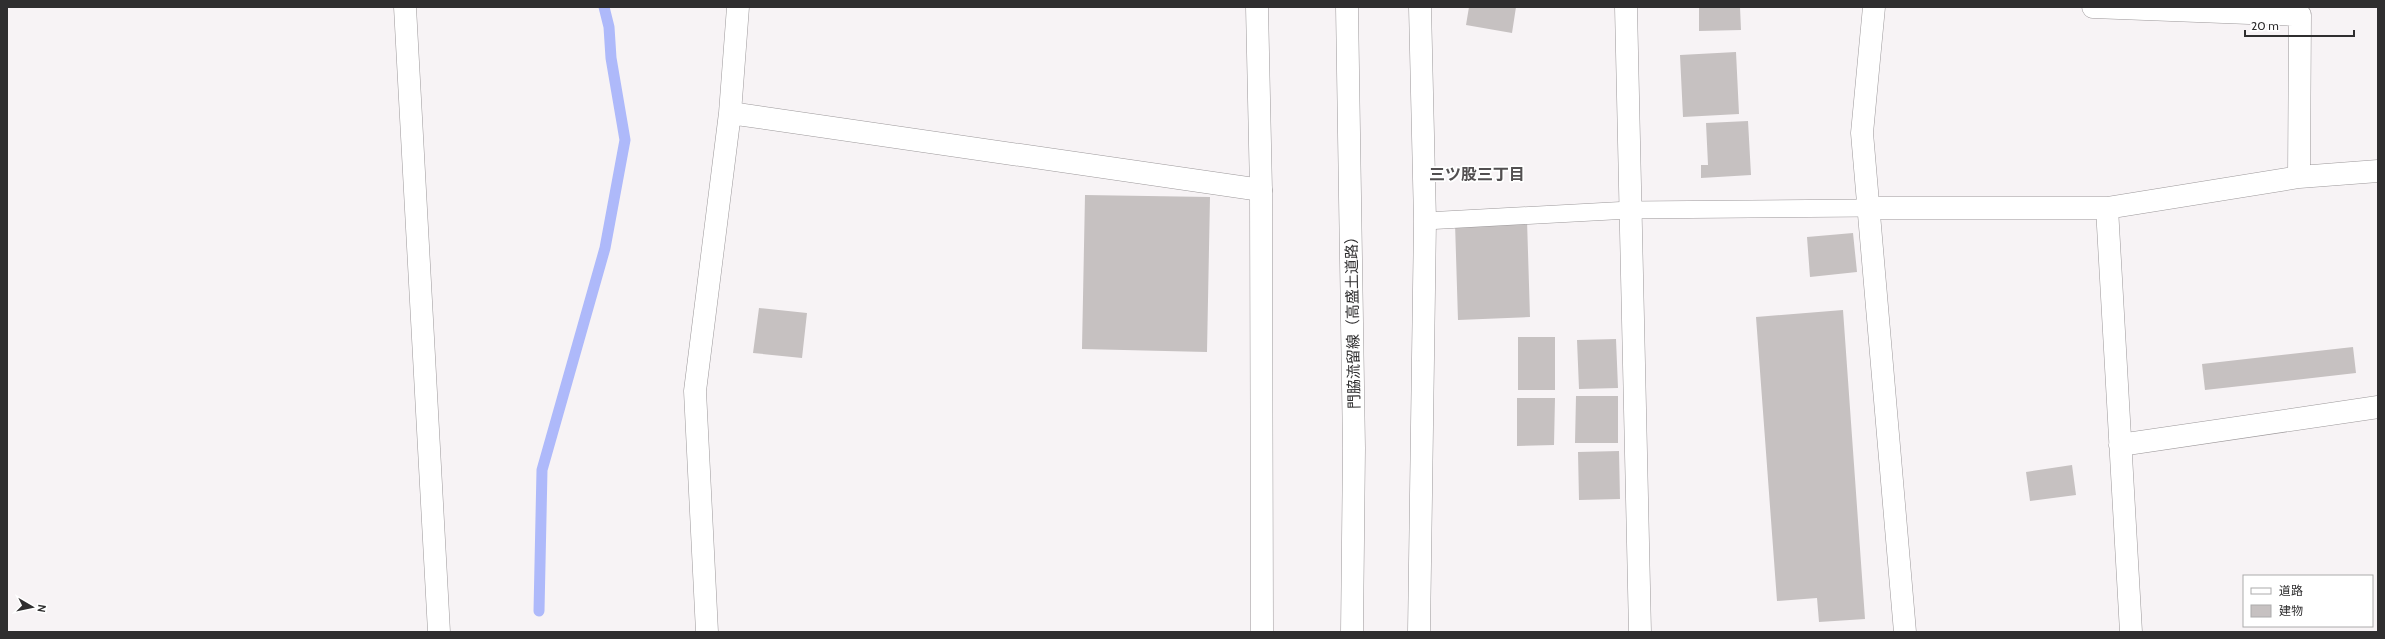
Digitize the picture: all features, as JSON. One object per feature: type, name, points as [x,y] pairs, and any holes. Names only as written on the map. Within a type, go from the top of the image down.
[{"type":"street","points":[[405,7],[439,632]]},
{"type":"street","points":[[707,632],[695,391],[730,113],[738,7]]},
{"type":"street","points":[[1257,7],[1261,190],[1262,632]]},
{"type":"street","name":"門脇流留線（高盛土道路）","points":[[1347,7],[1354,448],[1352,632]]},
{"type":"street","points":[[1419,632],[1424,221],[1420,7]]},
{"type":"street","points":[[1626,7],[1640,632]]},
{"type":"street","points":[[1874,7],[1862,133],[1905,632]]},
{"type":"street","points":[[2079,7],[2300,15],[2298,177]]},
{"type":"street","points":[[730,113],[1261,190]]},
{"type":"street","points":[[1868,208],[2107,208],[2298,177],[2378,171]]},
{"type":"street","points":[[2107,208],[2131,632]]},
{"type":"street","points":[[2120,445],[2378,406]]},
{"type":"lane","points":[[1424,221],[1630,210],[1868,208]]},
{"type":"building","points":[[1469,7],[1516,7],[1512,33],[1466,25]]},
{"type":"building","points":[[1699,7],[1740,7],[1741,30],[1699,31]]},
{"type":"building","points":[[1736,52],[1739,114],[1683,117],[1680,55]]},
{"type":"building","points":[[1748,121],[1751,175],[1701,178],[1701,165],[1708,165],[1706,123]]},
{"type":"building","points":[[1085,195],[1210,197],[1207,352],[1082,349]]},
{"type":"building","points":[[1527,220],[1530,317],[1458,320],[1455,223]]},
{"type":"building","points":[[1853,233],[1857,272],[1810,277],[1807,237]]},
{"type":"building","points":[[759,308],[807,313],[802,358],[753,353]]},
{"type":"building","points":[[1843,310],[1865,619],[1819,622],[1817,598],[1777,601],[1756,317]]},
{"type":"building","points":[[1518,337],[1555,337],[1555,390],[1518,390]]},
{"type":"building","points":[[1616,339],[1618,388],[1579,389],[1577,340]]},
{"type":"building","points":[[2353,347],[2356,373],[2205,390],[2202,364]]},
{"type":"building","points":[[1576,396],[1618,396],[1618,443],[1575,443]]},
{"type":"building","points":[[1517,398],[1555,398],[1554,445],[1517,446]]},
{"type":"building","points":[[1619,451],[1620,499],[1579,500],[1578,452]]},
{"type":"building","points":[[2072,465],[2076,495],[2030,501],[2026,472]]},
{"type":"waterway","points":[[539,611],[542,470],[605,248],[625,140],[611,58],[609,27],[604,7]]},
{"type":"district","name":"三ツ股三丁目","points":[[1477,174]]}]
